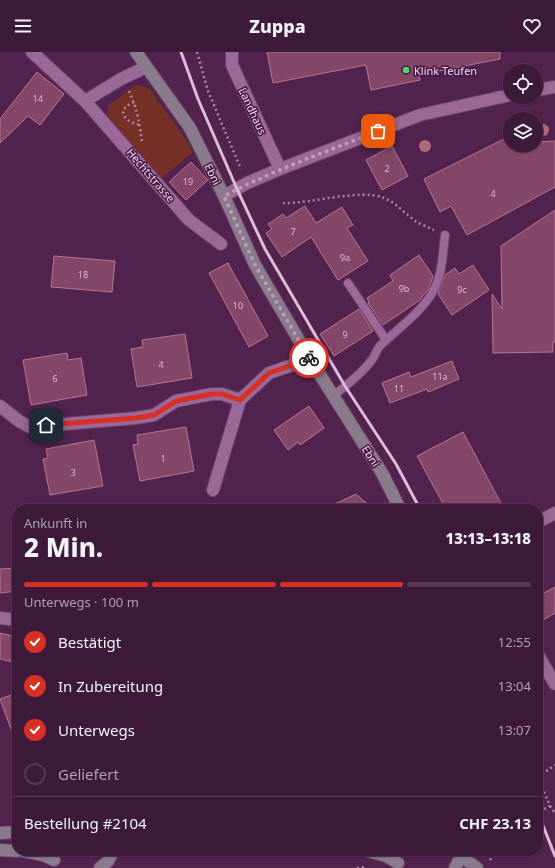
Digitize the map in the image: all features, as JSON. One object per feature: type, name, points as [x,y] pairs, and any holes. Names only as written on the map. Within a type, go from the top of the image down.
[{"type":"main road","name":"Ebni","points":[[136,52],[190,128],[224,196],[255,265],[310,359],[382,473],[398,504]]},
{"type":"main road","points":[[0,833],[12,832]]},
{"type":"main road","points":[[0,850],[12,850]]},
{"type":"main road","points":[[46,856],[56,860]]},
{"type":"main road","points":[[100,868],[108,861],[110,856]]},
{"type":"main road","points":[[386,856],[400,865]]},
{"type":"main road","points":[[455,868],[461,856]]},
{"type":"main road","points":[[467,856],[482,866]]},
{"type":"street","name":"Hechtstrasse","points":[[32,52],[85,101],[189,220],[221,244]]},
{"type":"street","name":"Landhaus","points":[[232,52],[232,65],[280,169]]},
{"type":"street","points":[[85,101],[121,79],[146,67]]},
{"type":"street","points":[[543,89],[555,87]]},
{"type":"street","points":[[224,196],[247,183],[280,169],[420,115],[503,97]]},
{"type":"street","points":[[213,490],[240,400],[269,373],[310,359]]},
{"type":"street","points":[[0,406],[19,421],[30,426],[136,418],[154,415],[176,401],[212,394],[222,394],[240,400]]},
{"type":"street","points":[[543,519],[555,513]]},
{"type":"street","points":[[0,618],[12,619]]},
{"type":"street","points":[[543,664],[555,684]]},
{"type":"lane","points":[[333,396],[372,361],[379,347],[406,323],[428,299],[438,282],[445,235]]},
{"type":"lane","points":[[348,283],[386,340]]},
{"type":"path","points":[[197,52],[208,91],[247,183]]},
{"type":"path","points":[[129,90],[140,125],[146,169]]},
{"type":"path","points":[[134,102],[125,107],[123,114],[128,121],[140,125]]},
{"type":"path","points":[[283,203],[295,203],[354,195],[371,195],[384,198],[418,222],[445,235]]},
{"type":"path","points":[[543,773],[555,765]]},
{"type":"path","points":[[543,789],[550,806],[555,813]]},
{"type":"path","points":[[543,810],[550,806]]},
{"type":"path","points":[[482,866],[491,856]]},
{"type":"path","points":[[357,868],[365,868]]},
{"type":"shaded area","points":[[136,85],[149,88],[193,152],[162,178],[107,114],[109,105]]},
{"type":"building","name":"Klink Teufen","points":[[267,52],[500,52],[500,59],[419,75],[420,80],[371,90],[366,65],[273,83]]},
{"type":"building","points":[[37,72],[64,94],[40,125],[28,116],[0,143],[0,119]]},
{"type":"building","points":[[503,140],[503,152],[543,152],[543,142],[555,141],[555,187],[467,235],[451,206],[440,212],[424,179]]},
{"type":"building","points":[[392,146],[408,176],[382,190],[366,160]]},
{"type":"building","points":[[191,162],[208,180],[186,200],[169,182]]},
{"type":"building","points":[[305,206],[316,223],[342,207],[353,225],[347,228],[368,261],[338,280],[311,237],[282,257],[266,233],[272,229],[268,224],[283,214],[286,218]]},
{"type":"building","points":[[555,210],[555,342],[553,342],[553,352],[493,353],[492,294],[502,309],[501,246]]},
{"type":"building","points":[[419,255],[433,276],[429,288],[420,300],[383,325],[368,303],[367,298],[393,281],[390,275]]},
{"type":"building","points":[[54,256],[115,261],[112,292],[51,287]]},
{"type":"building","points":[[228,263],[268,336],[249,347],[209,273]]},
{"type":"building","points":[[473,265],[489,290],[452,315],[438,294],[445,275],[455,268],[459,274]]},
{"type":"building","points":[[359,309],[373,331],[334,356],[320,334]]},
{"type":"building","points":[[185,334],[192,378],[137,387],[131,349],[143,347],[142,340]]},
{"type":"building","points":[[67,353],[68,360],[81,358],[87,395],[31,405],[23,360]]},
{"type":"building","points":[[452,361],[459,379],[428,392],[427,389],[390,403],[382,383],[409,372],[411,377]]},
{"type":"building","points":[[309,406],[324,428],[300,445],[298,442],[288,450],[274,430]]},
{"type":"building","points":[[186,427],[194,471],[140,481],[133,445],[138,444],[137,435]]},
{"type":"building","points":[[463,432],[501,504],[443,504],[417,456]]},
{"type":"building","points":[[94,440],[103,486],[50,495],[43,459],[48,458],[46,449]]},
{"type":"building","points":[[356,494],[367,504],[335,504]]},
{"type":"building","points":[[12,568],[12,592],[0,593],[0,569]]},
{"type":"building","points":[[555,587],[555,613],[543,620],[543,593]]},
{"type":"building","points":[[0,633],[12,636],[12,662],[0,659]]},
{"type":"building","points":[[12,695],[12,732],[0,699]]},
{"type":"railway","points":[[181,52],[198,99],[265,249],[345,386],[396,464],[417,504]]},
{"type":"railway","points":[[543,826],[555,856]]},
{"type":"way so far","points":[[309,358],[255,265],[224,196],[247,183],[378,131]]},
{"type":"place","name":"Klink Teufen","points":[[406,70]]},
{"type":"route","points":[[46,425],[136,418],[154,415],[176,401],[212,394],[222,394],[240,400],[269,373],[310,359],[309,358]]}]
